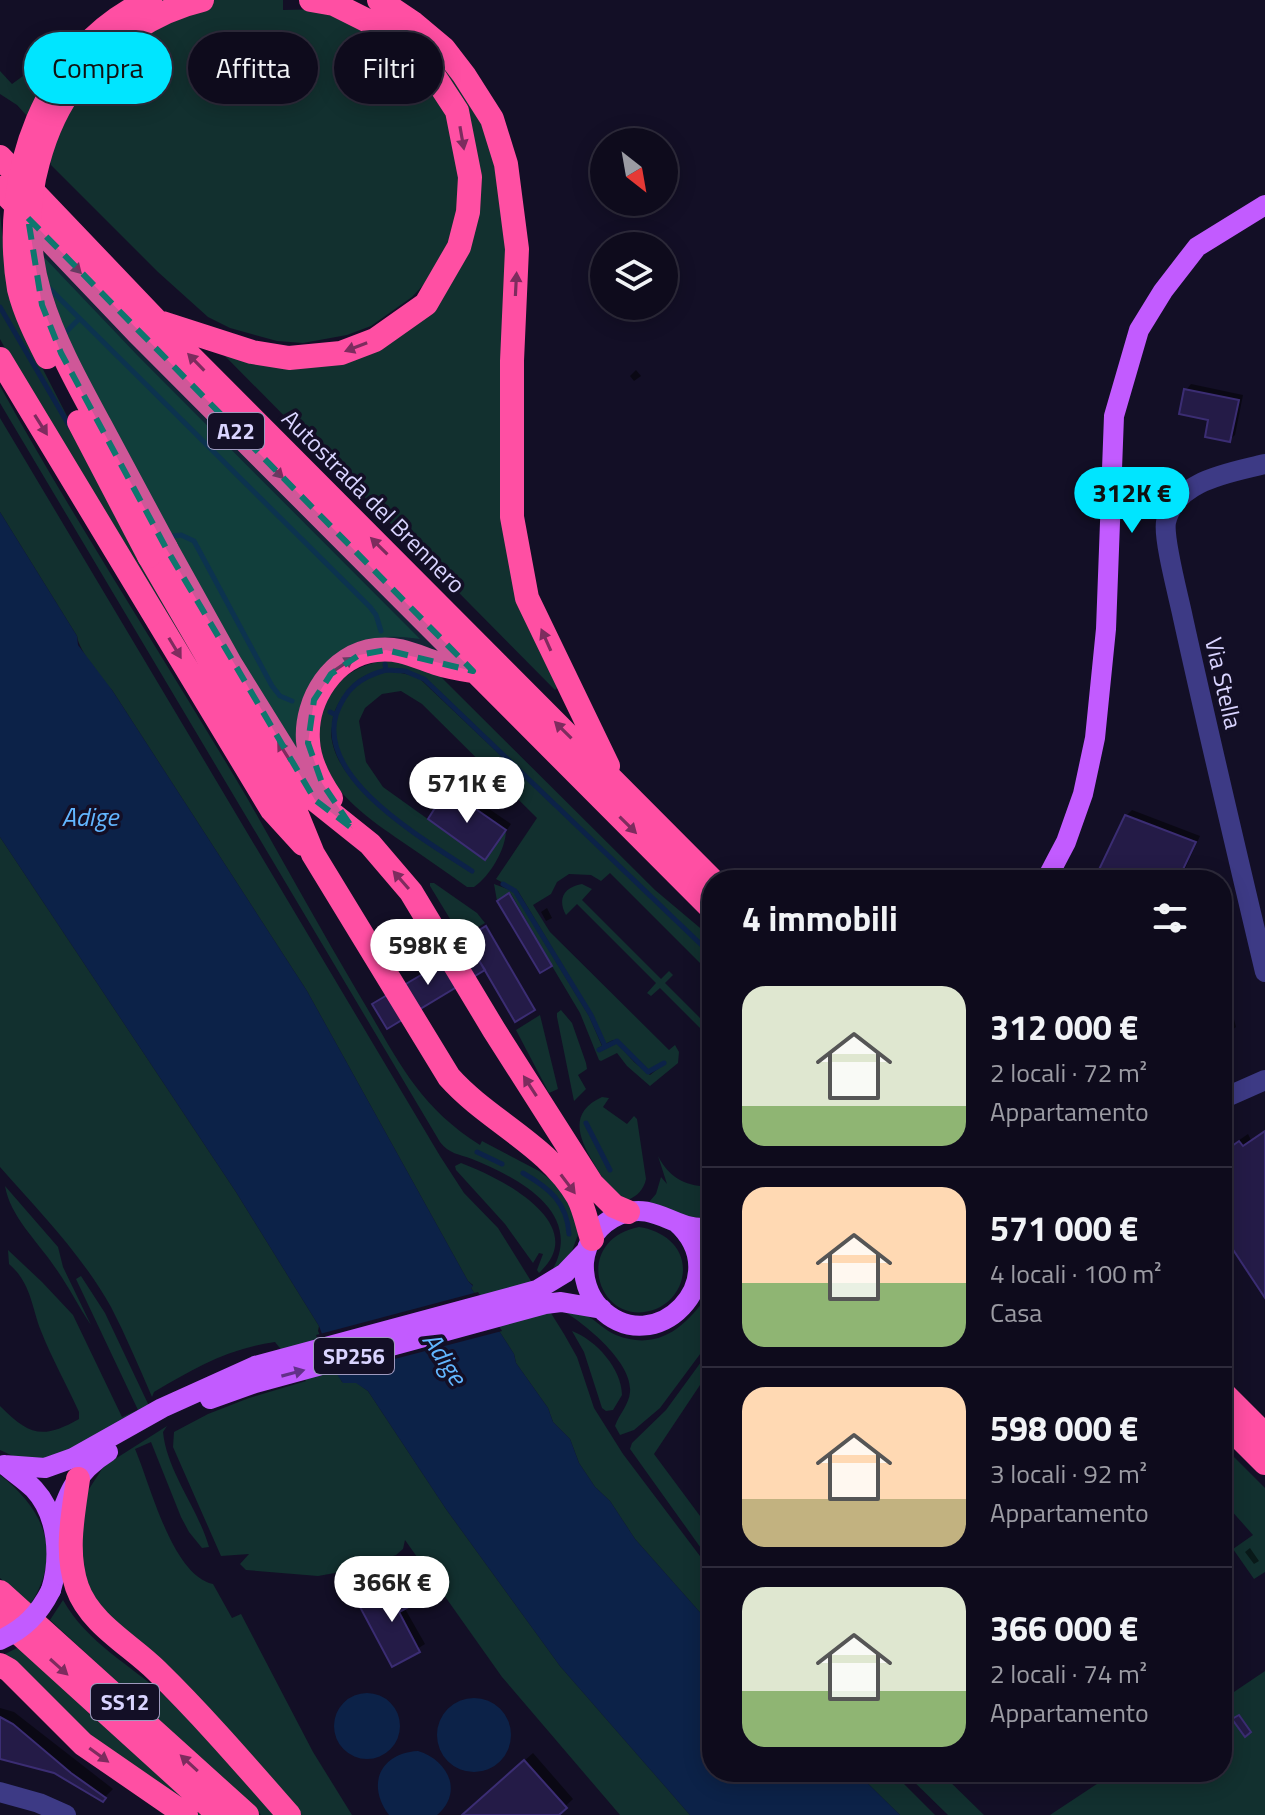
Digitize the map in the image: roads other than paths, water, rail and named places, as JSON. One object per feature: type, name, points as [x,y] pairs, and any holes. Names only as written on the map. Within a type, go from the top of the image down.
[{"type":"highway","points":[[150,0],[109,25],[71,59],[54,81],[28,131],[17,170],[11,220],[18,288],[29,320],[291,800],[313,854],[449,1077],[463,1093],[538,1151],[578,1197],[589,1245]]},
{"type":"highway","points":[[202,0],[156,17],[126,35],[84,73],[50,122],[33,178],[29,203],[31,266],[42,305],[61,353],[157,552],[315,800],[370,844],[411,892],[592,1184],[614,1206],[628,1212]]},
{"type":"highway","points":[[160,322],[252,352],[289,358],[341,353],[375,340],[426,304],[459,247],[468,212],[470,177],[457,111],[421,56],[384,29],[334,4],[311,0]]},
{"type":"highway","points":[[379,0],[444,49],[492,119],[506,164],[517,249],[512,361],[512,517],[527,598],[618,786]]},
{"type":"highway","name":"Autostrada del Brennero","points":[[0,157],[190,356],[702,870]]},
{"type":"highway","name":"Autostrada del Brennero","points":[[0,188],[137,332],[702,899]]},
{"type":"highway","points":[[0,359],[272,810],[313,854]]},
{"type":"highway","points":[[353,829],[322,783],[308,743],[314,700],[331,674],[359,655],[373,650],[404,651],[436,663],[473,671]]},
{"type":"highway","points":[[1232,1402],[1265,1435]]},
{"type":"highway","points":[[1232,1430],[1265,1463]]},
{"type":"highway","points":[[78,1479],[71,1537],[78,1590],[98,1619],[156,1670],[289,1815]]},
{"type":"highway","points":[[55,1544],[69,1598],[81,1615],[115,1648],[192,1708]]},
{"type":"highway","name":"SS12","points":[[0,1592],[247,1815]]},
{"type":"highway","name":"SS12","points":[[0,1616],[219,1815]]},
{"type":"highway","points":[[0,1665],[9,1670],[83,1744],[186,1815]]},
{"type":"main road","points":[[1051,870],[1066,842],[1083,794],[1095,738],[1106,629],[1114,416],[1139,330],[1163,291],[1197,247],[1265,205]]},
{"type":"main road","points":[[628,1212],[653,1212],[702,1229]]},
{"type":"main road","name":"SP256","points":[[2,1464],[45,1468],[73,1458],[164,1413],[541,1297],[607,1222],[628,1212]]},
{"type":"main road","points":[[676,1222],[687,1233],[696,1250],[698,1270],[695,1287]]},
{"type":"main road","points":[[589,1245],[584,1270],[587,1285],[602,1309]]},
{"type":"main road","name":"SP256","points":[[541,1297],[602,1309],[629,1324],[655,1323],[679,1311],[702,1280]]},
{"type":"main road","name":"SP256","points":[[78,1479],[92,1462],[164,1413]]},
{"type":"main road","points":[[2,1464],[33,1488],[42,1500],[55,1544]]},
{"type":"main road","points":[[0,1640],[29,1622],[51,1590],[55,1544],[69,1489],[78,1479]]},
{"type":"street","name":"Via Stella","points":[[1265,464],[1197,484],[1180,498],[1166,523],[1169,555],[1265,972]]},
{"type":"street","points":[[1232,1095],[1265,1080]]},
{"type":"street","points":[[0,1792],[39,1803],[66,1815]]},
{"type":"water","name":"Adige","points":[[0,512],[77,636],[78,645],[112,690],[307,991],[473,1286],[471,1288],[514,1354],[516,1363],[548,1408],[553,1422],[570,1439],[579,1463],[595,1487],[610,1501],[635,1539],[702,1615],[702,1782],[866,1782],[900,1815],[690,1815],[560,1666],[446,1509],[368,1391],[356,1383],[343,1383],[338,1376],[319,1326],[236,1192],[0,837]]},
{"type":"water","points":[[373,1693],[391,1702],[398,1713],[398,1739],[391,1750],[380,1757],[361,1759],[343,1750],[336,1739],[334,1720],[343,1702],[354,1695]]},
{"type":"water","points":[[467,1698],[481,1698],[495,1704],[505,1714],[511,1735],[509,1749],[495,1766],[481,1772],[467,1772],[453,1766],[443,1756],[437,1742],[437,1728],[443,1714],[453,1704]]},
{"type":"water","points":[[418,1751],[429,1755],[444,1769],[451,1787],[450,1797],[437,1815],[389,1815],[378,1793],[381,1772],[394,1758]]},
{"type":"waterway","points":[[49,288],[370,607],[381,631]]},
{"type":"waterway","points":[[0,307],[70,427]]},
{"type":"waterway","points":[[63,335],[79,319]]},
{"type":"waterway","points":[[167,537],[181,535],[194,541],[272,686],[280,696],[292,701]]},
{"type":"waterway","points":[[385,664],[386,670],[405,671],[424,679],[702,945]]},
{"type":"waterway","points":[[336,715],[355,685],[368,676],[386,670]]},
{"type":"waterway","points":[[330,712],[336,715],[335,739],[343,763],[359,785],[404,826],[472,871]]},
{"type":"waterway","points":[[503,884],[515,891],[591,1015],[605,1046]]},
{"type":"waterway","points":[[599,1050],[617,1041],[648,1072],[664,1063]]},
{"type":"waterway","points":[[586,1123],[610,1170]]},
{"type":"waterway","points":[[477,1152],[502,1164]]},
{"type":"waterway","points":[[523,1173],[555,1197],[565,1213],[569,1234]]}]
